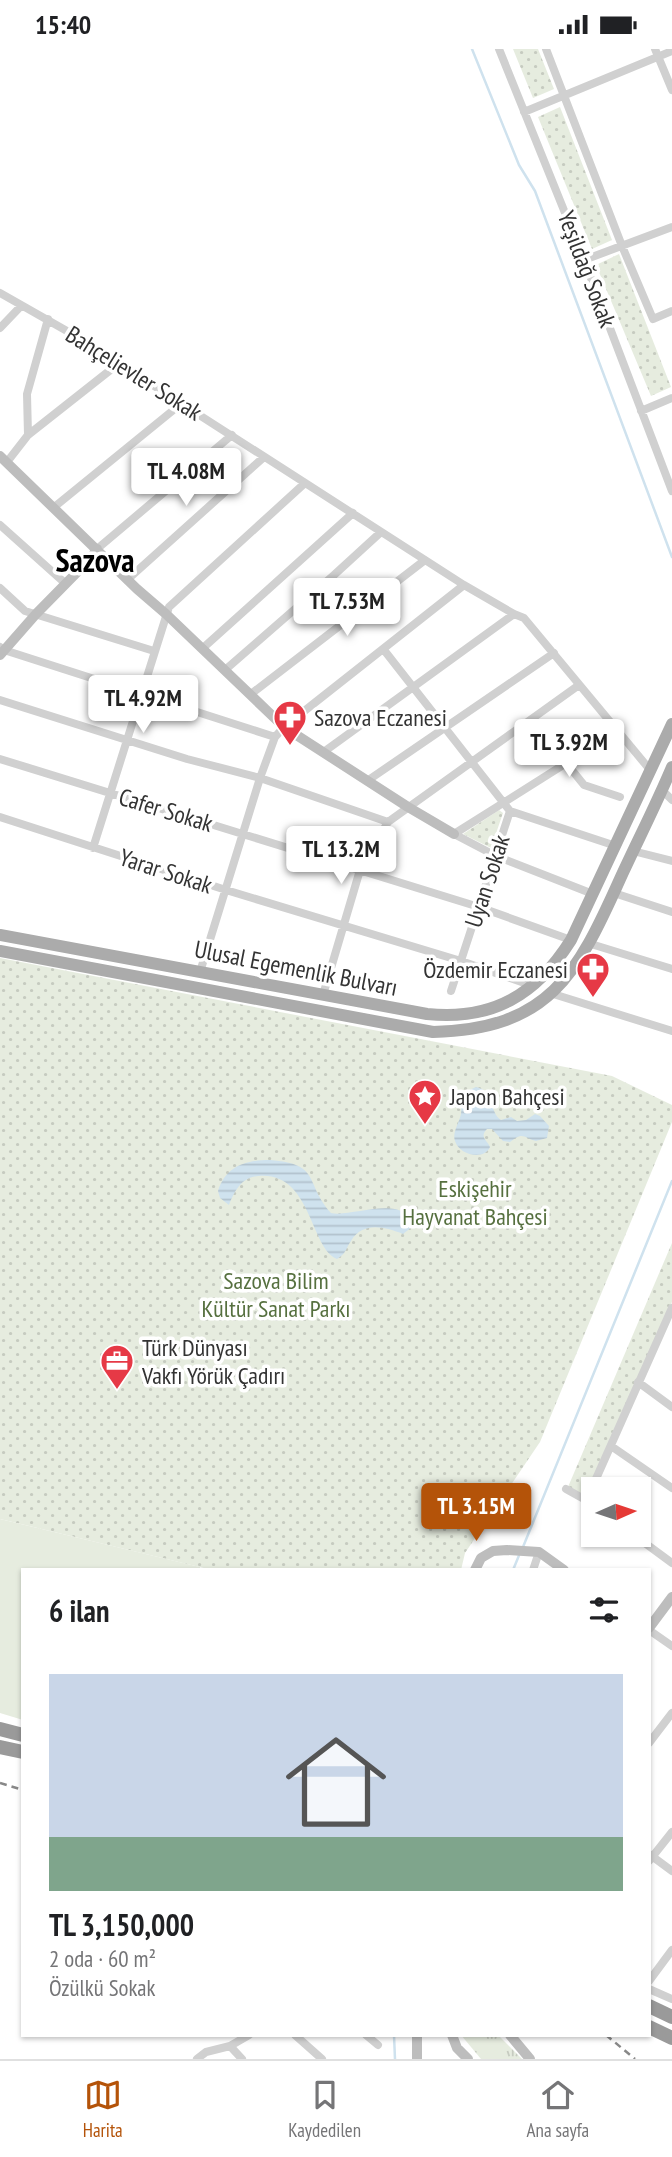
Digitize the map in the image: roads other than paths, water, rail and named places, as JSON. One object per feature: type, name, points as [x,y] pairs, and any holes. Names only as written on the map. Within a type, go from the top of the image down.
[{"type":"highway","points":[[0,1729],[21,1734]]},
{"type":"highway","points":[[0,1747],[21,1752]]},
{"type":"highway","points":[[651,2007],[672,2017]]},
{"type":"highway","points":[[651,2028],[672,2038]]},
{"type":"main road","name":"Ulusal Egemenlik Bulvarı","points":[[0,935],[448,1016],[494,1008],[513,1000],[533,986],[555,965],[572,940],[672,724]]},
{"type":"main road","name":"Ulusal Egemenlik Bulvarı","points":[[0,951],[433,1031],[484,1028],[510,1020],[537,1005],[567,977],[591,944],[672,767]]},
{"type":"main road","points":[[651,771],[662,790]]},
{"type":"street","name":"Yeşildağ Sokak","points":[[499,49],[584,260],[672,491]]},
{"type":"street","points":[[546,49],[653,319],[672,311]]},
{"type":"street","points":[[524,112],[656,53],[672,51]]},
{"type":"street","points":[[656,53],[672,90]]},
{"type":"street","points":[[584,260],[672,227]]},
{"type":"street","name":"Bahçelievler Sokak","points":[[0,293],[48,319],[464,585],[524,618],[651,771]]},
{"type":"street","points":[[0,328],[21,306]]},
{"type":"street","points":[[28,435],[27,394],[48,319]]},
{"type":"street","points":[[118,364],[28,435],[4,459],[127,580],[203,648],[284,727],[454,834],[496,856],[593,894]]},
{"type":"street","points":[[641,411],[672,398]]},
{"type":"street","points":[[53,508],[181,403]]},
{"type":"street","points":[[232,435],[97,549],[1,651],[275,737]]},
{"type":"street","points":[[127,580],[264,457]]},
{"type":"street","points":[[93,848],[169,607],[305,483]]},
{"type":"street","points":[[203,648],[353,513]]},
{"type":"street","points":[[0,525],[66,584]]},
{"type":"street","points":[[225,670],[381,532]]},
{"type":"street","points":[[251,694],[425,559]]},
{"type":"street","points":[[200,972],[275,737],[284,727],[464,585]]},
{"type":"street","points":[[0,588],[25,611],[153,651]]},
{"type":"street","points":[[325,751],[514,614]]},
{"type":"street","points":[[384,650],[510,811],[616,846]]},
{"type":"street","points":[[367,781],[554,653]]},
{"type":"street","points":[[323,995],[360,870],[388,822],[579,685]]},
{"type":"street","points":[[0,700],[187,759],[260,778],[388,822]]},
{"type":"street","points":[[454,834],[617,731]]},
{"type":"street","name":"Cafer Sokak","points":[[0,759],[479,907],[572,940]]},
{"type":"street","points":[[567,764],[584,785],[620,797]]},
{"type":"street","points":[[662,790],[672,800]]},
{"type":"street","name":"Uyan Sokak","points":[[451,991],[510,811]]},
{"type":"street","name":"Yarar Sokak","points":[[0,817],[533,986]]},
{"type":"street","points":[[633,851],[672,861]]},
{"type":"street","points":[[614,893],[672,912]]},
{"type":"street","points":[[591,944],[672,969]]},
{"type":"street","points":[[551,993],[672,1031]]},
{"type":"street","points":[[599,1477],[638,1382],[670,1320],[672,1308]]},
{"type":"street","points":[[638,1382],[672,1407]]},
{"type":"street","points":[[611,1446],[672,1488]]},
{"type":"street","points":[[566,1489],[581,1496]]},
{"type":"street","points":[[650,1547],[672,1563]]},
{"type":"street","points":[[476,1568],[481,1558],[493,1551],[507,1550],[539,1552],[561,1568]]},
{"type":"street","points":[[534,1568],[539,1552]]},
{"type":"street","points":[[651,1626],[672,1597]]},
{"type":"street","points":[[651,1630],[672,1646]]},
{"type":"street","points":[[651,1740],[672,1713]]},
{"type":"street","points":[[651,1856],[672,1832]]},
{"type":"street","points":[[651,1858],[672,1871]]},
{"type":"street","points":[[651,1978],[672,1950]]},
{"type":"street","points":[[651,1990],[672,1999]]},
{"type":"street","points":[[197,2059],[206,2052],[218,2051],[246,2037]]},
{"type":"street","points":[[297,2037],[318,2058]]},
{"type":"street","points":[[368,2037],[378,2045]]},
{"type":"street","points":[[416,2037],[417,2059]]},
{"type":"street","points":[[453,2037],[457,2048],[468,2059]]},
{"type":"street","points":[[512,2037],[530,2059]]},
{"type":"street","points":[[230,2046],[242,2059]]},
{"type":"water","points":[[476,1087],[487,1093],[494,1112],[501,1120],[511,1117],[517,1121],[526,1120],[535,1114],[540,1116],[549,1126],[547,1138],[536,1141],[521,1136],[510,1142],[503,1141],[492,1129],[487,1129],[484,1136],[490,1147],[487,1151],[472,1155],[461,1150],[454,1138],[461,1114],[462,1096]]},
{"type":"water","points":[[270,1160],[286,1162],[305,1171],[331,1213],[389,1209],[400,1211],[408,1217],[412,1227],[403,1234],[375,1227],[362,1230],[337,1259],[321,1241],[300,1198],[290,1186],[276,1178],[259,1176],[248,1179],[237,1189],[229,1205],[220,1198],[218,1191],[232,1170],[245,1163]]},
{"type":"waterway","points":[[472,49],[519,165],[535,191],[672,557]]},
{"type":"waterway","points":[[523,1547],[672,1181]]},
{"type":"waterway","points":[[514,1568],[520,1553]]},
{"type":"waterway","points":[[394,2037],[395,2059]]},
{"type":"railway","points":[[0,1783],[21,1789]]},
{"type":"railway","points":[[608,2037],[635,2059]]},
{"type":"place","name":"Sazova Eczanesi","points":[[290,747]]},
{"type":"place","name":"Özdemir Eczanesi","points":[[593,999]]},
{"type":"place","name":"Japon Bahçesi","points":[[425,1126]]},
{"type":"place","name":"Türk Dünyası Vakfı Yörük Çadırı","points":[[117,1391]]},
{"type":"district","name":"Sazova","points":[[95,560]]},
{"type":"park label","name":"Eskişehir Hayvanat Bahçesi","points":[[475,1202]]},
{"type":"park label","name":"Sazova Bilim Kültür Sanat Parkı","points":[[276,1294]]}]
